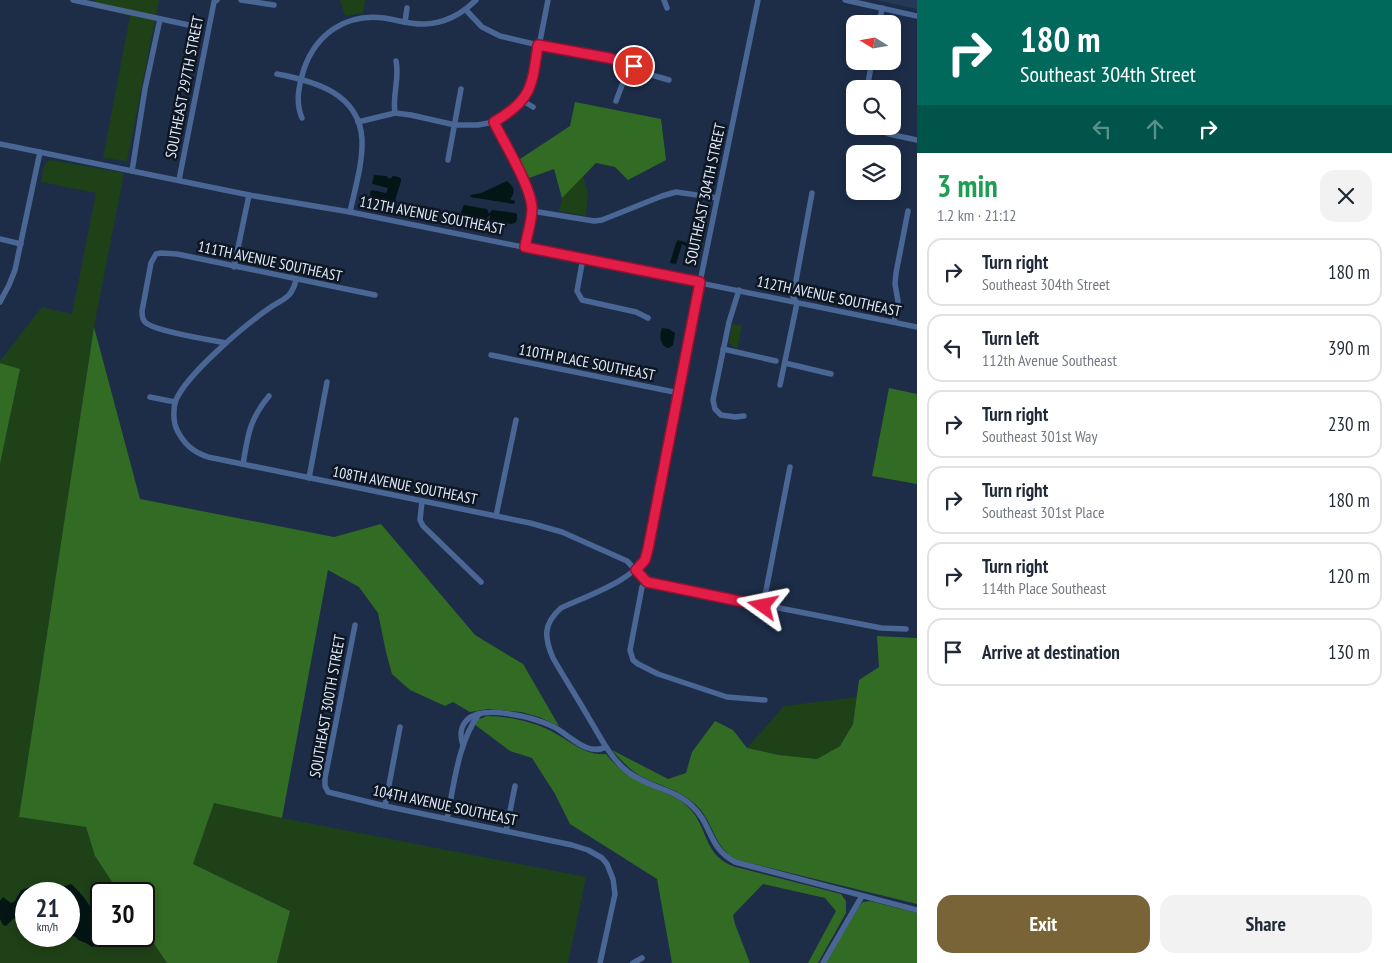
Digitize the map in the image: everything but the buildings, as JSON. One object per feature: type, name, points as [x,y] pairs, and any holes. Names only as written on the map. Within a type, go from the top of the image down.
[{"type":"street","points":[[73,0],[198,27]]},
{"type":"street","name":"SOUTHEAST 297TH STREET","points":[[179,180],[214,2],[217,0]]},
{"type":"street","points":[[241,0],[274,5]]},
{"type":"street","points":[[302,118],[298,102],[301,79],[314,47],[323,36],[337,26],[356,19],[370,17],[419,24],[437,22],[466,10],[476,0]]},
{"type":"street","points":[[358,122],[395,113],[455,125],[478,125],[494,122],[512,111],[523,101],[533,80],[538,45],[548,0]]},
{"type":"street","points":[[664,0],[667,8]]},
{"type":"street","name":"SOUTHEAST 304TH STREET","points":[[636,570],[645,560],[648,549],[758,0]]},
{"type":"street","points":[[845,0],[917,16]]},
{"type":"street","points":[[405,22],[407,8]]},
{"type":"street","points":[[881,15],[882,8]]},
{"type":"street","points":[[466,10],[479,24],[491,32],[538,45],[609,58],[670,80]]},
{"type":"street","points":[[132,171],[160,19]]},
{"type":"street","points":[[395,113],[394,96],[398,70],[396,61]]},
{"type":"street","points":[[616,101],[630,64]]},
{"type":"street","points":[[277,74],[321,85],[338,95],[349,107],[358,122],[362,148],[350,212]]},
{"type":"street","points":[[448,160],[461,89]]},
{"type":"street","points":[[523,101],[533,107]]},
{"type":"street","points":[[494,122],[527,188],[532,211],[525,247]]},
{"type":"street","points":[[894,135],[917,140]]},
{"type":"street","name":"112TH AVENUE SOUTHEAST","points":[[0,144],[249,195],[350,212],[583,258],[917,327]]},
{"type":"street","points":[[0,302],[9,285],[21,244],[40,152]]},
{"type":"street","points":[[532,211],[594,221],[602,220],[676,192],[717,198]]},
{"type":"street","points":[[780,385],[797,303],[793,297],[812,193]]},
{"type":"street","points":[[234,267],[249,195]]},
{"type":"street","points":[[894,322],[898,301],[895,284],[896,273],[908,210]]},
{"type":"street","points":[[0,239],[21,244]]},
{"type":"street","name":"111TH AVENUE SOUTHEAST","points":[[226,344],[157,328],[144,322],[142,311],[151,263],[159,253],[177,254],[375,295]]},
{"type":"street","points":[[583,258],[577,291],[579,296],[586,302],[636,312],[648,318]]},
{"type":"street","points":[[150,397],[175,402],[188,380],[226,344],[268,309],[290,295],[296,280]]},
{"type":"street","points":[[739,290],[729,322],[713,400],[715,409],[721,416],[744,416]]},
{"type":"street","points":[[723,349],[776,361]]},
{"type":"street","name":"110TH PLACE SOUTHEAST","points":[[491,356],[679,393]]},
{"type":"street","points":[[785,363],[831,374]]},
{"type":"street","points":[[310,478],[327,382]]},
{"type":"street","points":[[243,464],[250,425],[256,413],[269,396]]},
{"type":"street","name":"108TH AVENUE SOUTHEAST","points":[[175,402],[175,425],[186,443],[198,454],[496,516],[562,532],[627,561],[636,570]]},
{"type":"street","points":[[496,516],[516,420]]},
{"type":"street","points":[[763,606],[790,467]]},
{"type":"street","points":[[422,501],[420,520],[423,526],[481,582]]},
{"type":"street","points":[[906,628],[881,628],[647,582],[636,570],[627,578],[561,608],[553,616],[547,630],[548,645],[553,658],[606,747],[629,774],[672,794],[692,806],[705,823],[716,846],[726,857],[735,862],[917,910]]},
{"type":"street","points":[[647,582],[642,587],[630,650],[633,660],[658,674],[727,697],[765,700]]},
{"type":"street","name":"SOUTHEAST 300TH STREET","points":[[328,792],[325,786],[325,778],[355,625]]},
{"type":"street","points":[[463,745],[461,734],[465,722],[479,714],[494,713],[532,719],[552,726],[585,747],[600,750],[606,747]]},
{"type":"street","points":[[447,819],[463,745],[470,727],[479,714]]},
{"type":"street","points":[[385,806],[400,727]]},
{"type":"street","points":[[506,831],[515,786]]},
{"type":"street","name":"104TH AVENUE SOUTHEAST","points":[[328,792],[385,806],[557,842],[595,853],[602,858],[611,872],[615,894],[600,962]]},
{"type":"street","points":[[823,963],[862,896]]},
{"type":"street","points":[[633,963],[642,958]]},
{"type":"street","points":[[600,962],[608,963]]},
{"type":"shaded area","points":[[876,0],[917,0],[917,9]]},
{"type":"shaded area","points":[[374,175],[386,176],[390,179],[393,176],[401,179],[394,204],[371,198],[370,192],[372,190],[386,193],[388,188],[372,184]]},
{"type":"shaded area","points":[[507,181],[513,189],[510,199],[515,201],[514,204],[470,197],[471,195],[481,193]]},
{"type":"shaded area","points":[[464,205],[487,209],[489,214],[492,210],[515,213],[517,214],[517,220],[511,224],[490,220],[490,215],[486,219],[463,216],[461,212]]},
{"type":"shaded area","points":[[678,240],[694,245],[690,267],[683,265],[686,246],[682,244],[676,264],[670,263]]},
{"type":"shaded area","points":[[662,328],[669,329],[675,333],[673,345],[669,348],[664,346],[661,341]]},
{"type":"shaded area","points":[[80,893],[90,905],[90,946],[80,941]]},
{"type":"shaded area","points":[[3,897],[11,903],[15,901],[15,918],[6,926],[3,925],[0,919],[0,901]]},
{"type":"green space","points":[[95,0],[159,0],[127,161],[103,158],[130,16],[94,7]]},
{"type":"green space","points":[[340,0],[365,0],[363,13],[345,16]]},
{"type":"green space","points":[[575,102],[661,119],[666,160],[628,180],[615,167],[596,163],[562,198],[554,169],[529,178],[517,161],[570,126]]},
{"type":"green space","points":[[50,160],[124,173],[94,327],[19,817],[86,827],[95,856],[112,882],[90,882],[90,947],[155,947],[155,945],[167,963],[0,963],[0,464],[20,369],[0,363],[0,361],[42,307],[72,314],[96,193],[41,182],[44,165]]},
{"type":"green space","points":[[583,175],[588,193],[586,216],[559,211],[562,198]]},
{"type":"green space","points":[[732,324],[742,326],[737,349],[729,342]]},
{"type":"green space","points":[[94,327],[140,499],[334,537],[381,524],[475,635],[523,664],[559,726],[539,717],[521,712],[488,709],[470,712],[453,702],[445,706],[410,690],[392,674],[378,613],[359,587],[328,570],[282,818],[214,803],[193,864],[290,911],[277,963],[167,963],[155,945],[155,882],[112,882],[95,856],[86,827],[19,817]]},
{"type":"green space","points":[[0,363],[20,369],[0,464]]},
{"type":"green space","points":[[889,388],[917,394],[917,484],[872,476]]},
{"type":"green space","points":[[877,636],[917,638],[917,904],[734,859],[721,846],[706,817],[695,804],[676,791],[640,776],[612,750],[668,779],[686,773],[692,752],[715,721],[733,730],[747,748],[779,755],[817,759],[840,746],[853,724],[859,680],[879,667]]},
{"type":"green space","points":[[857,697],[853,724],[840,746],[817,759],[779,755],[747,748],[784,706]]},
{"type":"green space","points":[[487,716],[526,721],[547,729],[582,749],[598,754],[606,754],[632,777],[676,798],[684,804],[699,822],[711,848],[725,862],[736,867],[841,894],[846,901],[846,913],[818,963],[808,963],[836,911],[825,898],[763,884],[733,915],[750,963],[672,963],[657,879],[570,824],[555,794],[532,758],[510,751],[474,724],[477,720]]},
{"type":"green space","points":[[214,803],[586,877],[568,963],[277,963],[290,911],[193,864]]},
{"type":"green space","points":[[870,901],[917,913],[917,963],[825,963],[860,905],[863,902]]},
{"type":"route","points":[[634,66],[609,58],[538,45],[534,74],[528,93],[523,101],[494,122],[527,188],[530,198],[532,211],[525,247],[700,282],[648,549],[645,560],[636,570],[647,582],[763,606]]}]
